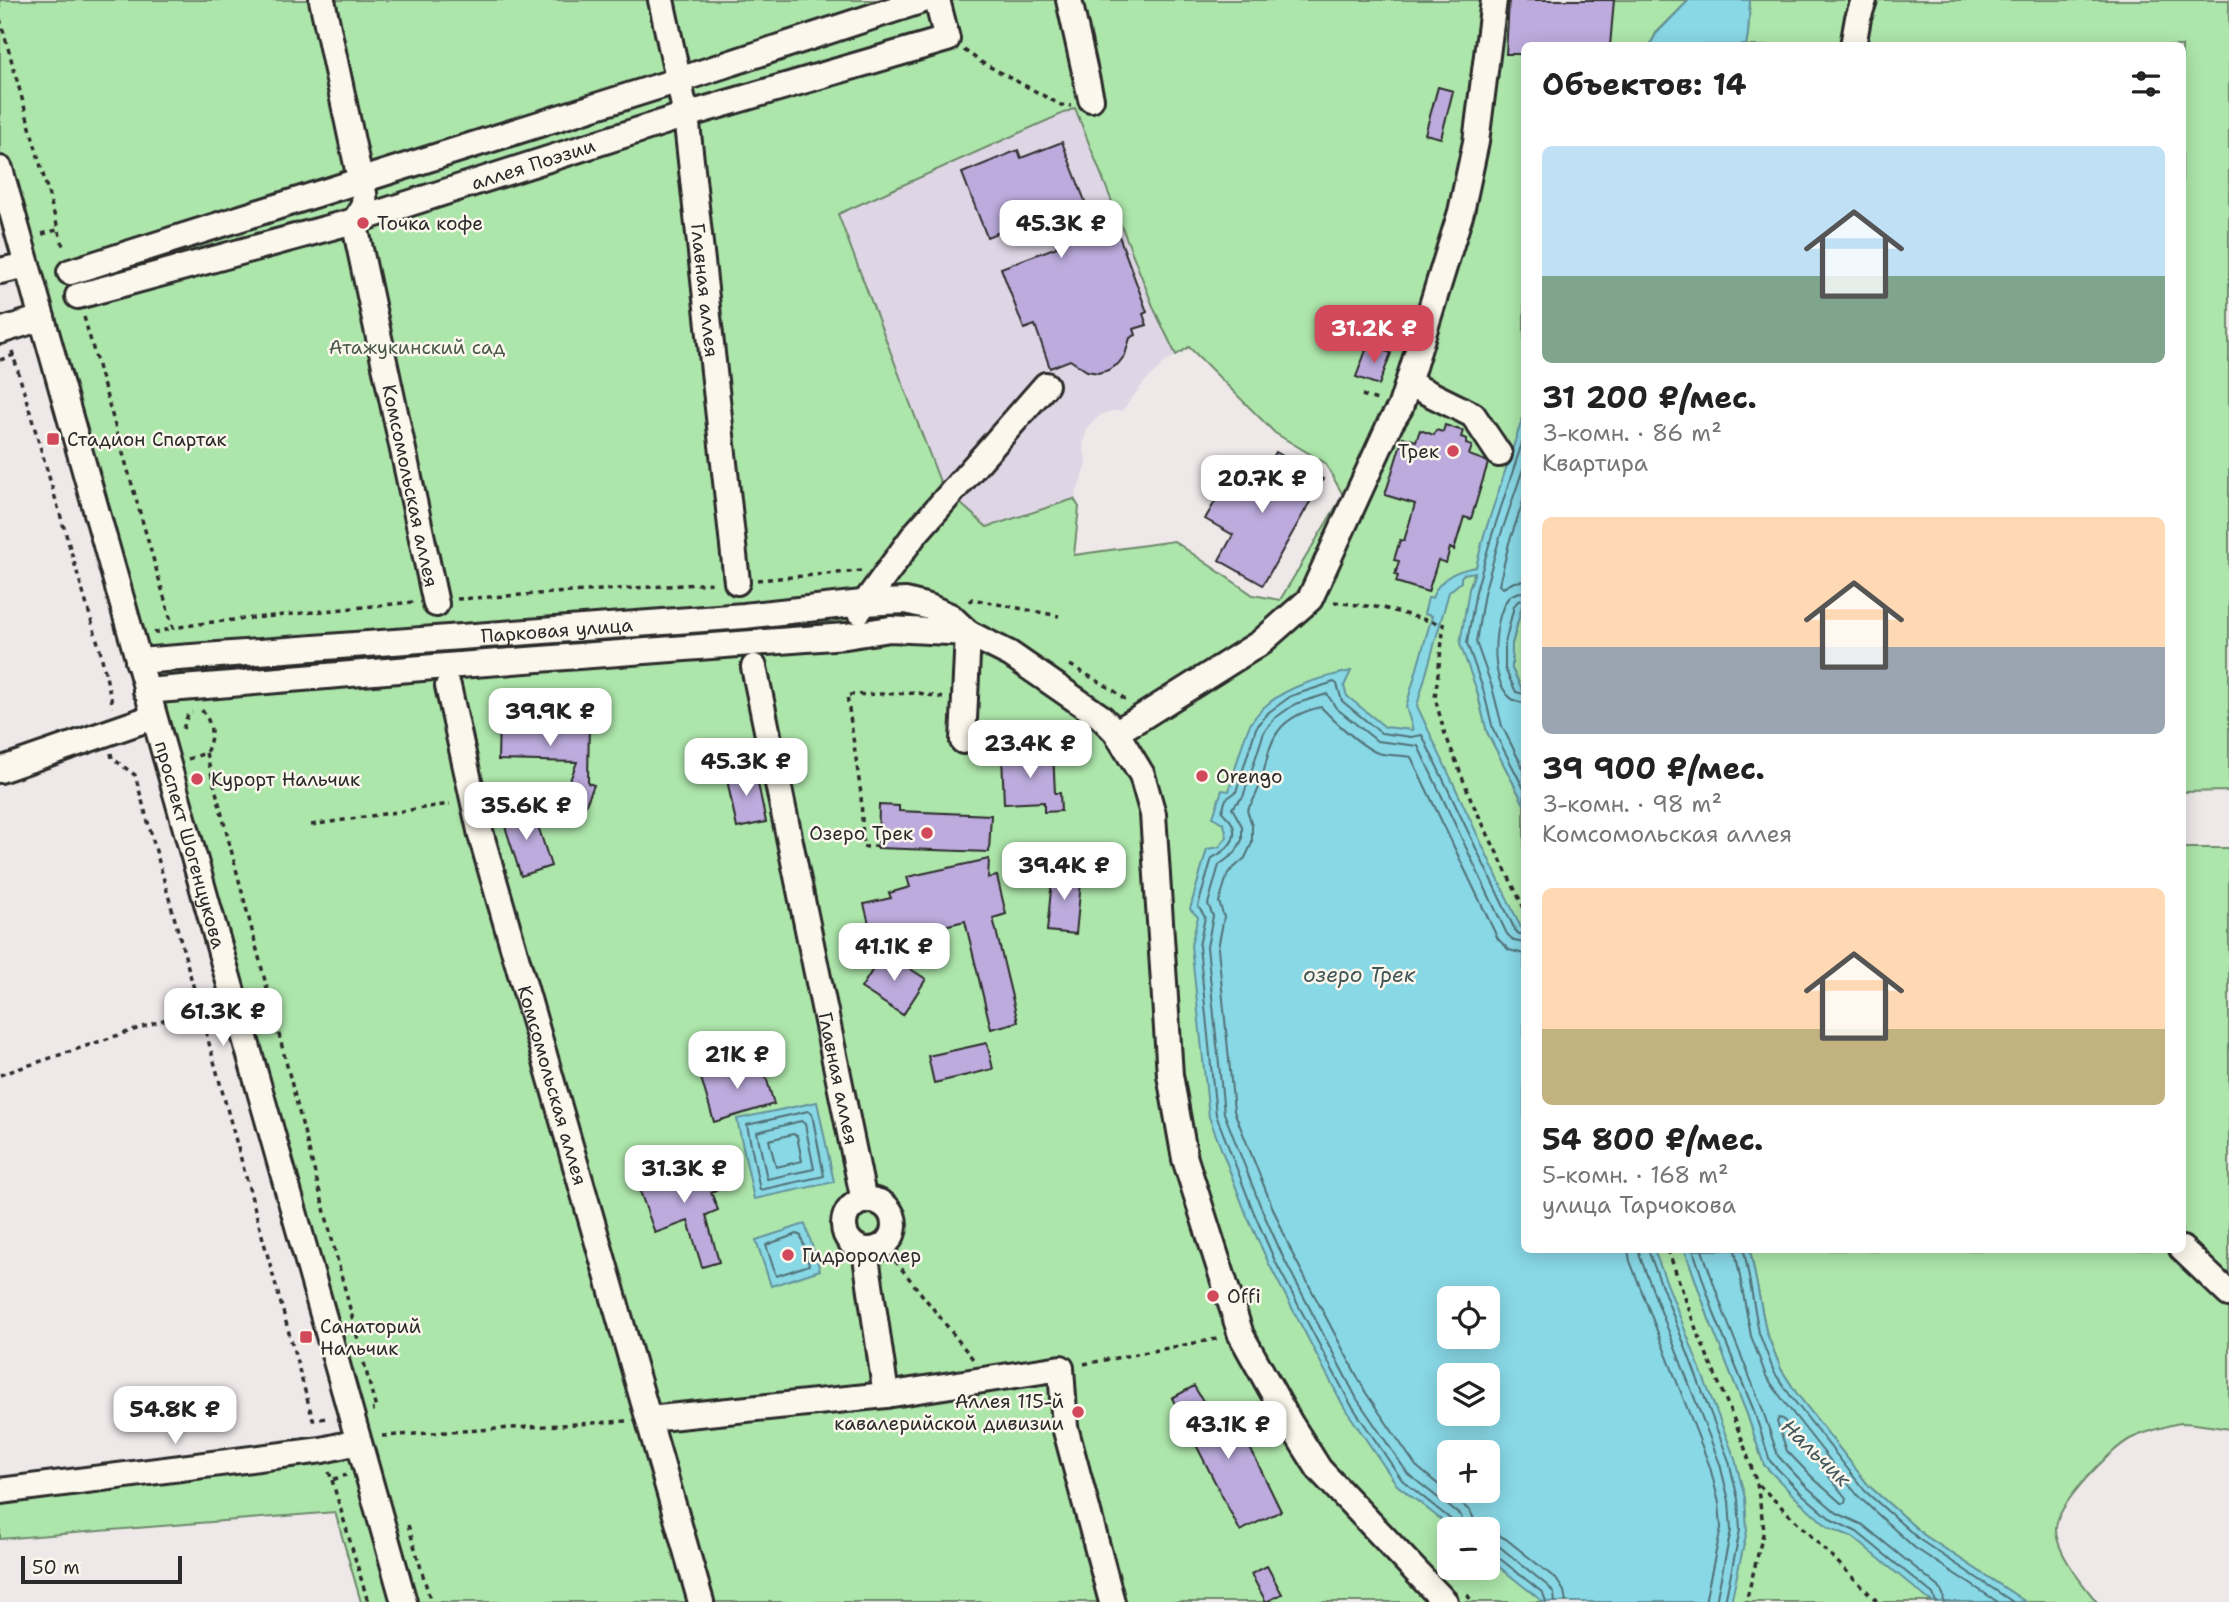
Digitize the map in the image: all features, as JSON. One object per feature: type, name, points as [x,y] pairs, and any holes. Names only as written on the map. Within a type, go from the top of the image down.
[{"type":"street","name":"Комсомольская аллея","points":[[322,0],[365,194],[365,208],[354,222],[435,602]]},
{"type":"street","name":"Главная аллея","points":[[661,0],[687,115],[737,582]]},
{"type":"street","name":"аллея Поэзии","points":[[70,272],[923,0]]},
{"type":"street","points":[[937,0],[947,39]]},
{"type":"street","points":[[1069,0],[1091,99]]},
{"type":"street","points":[[1116,732],[1259,643],[1310,599],[1384,436],[1400,408],[1461,212],[1475,142],[1494,0]]},
{"type":"street","points":[[1854,42],[1864,0]]},
{"type":"street","name":"аллея Поэзии","points":[[78,296],[354,222],[687,115],[947,39]]},
{"type":"street","name":"проспект Шогенцукова","points":[[0,169],[404,1602]]},
{"type":"street","points":[[0,271],[27,265]]},
{"type":"street","points":[[3,330],[42,318]]},
{"type":"street","points":[[1408,383],[1473,415],[1499,454]]},
{"type":"street","points":[[846,636],[862,603],[915,534],[1046,385]]},
{"type":"street","name":"Парковая улица","points":[[138,662],[744,616],[906,601],[950,616],[968,633],[1010,654],[1055,684],[1101,717],[1116,732],[1142,775],[1153,814],[1170,1075],[1185,1159],[1241,1335],[1290,1423],[1319,1468],[1455,1597]]},
{"type":"street","name":"Парковая улица","points":[[146,691],[846,636],[890,629],[968,633]]},
{"type":"street","points":[[963,741],[968,633]]},
{"type":"street","name":"Главная аллея","points":[[754,667],[864,1201]]},
{"type":"street","name":"Комсомольская аллея","points":[[448,686],[481,835],[701,1602]]},
{"type":"street","points":[[0,770],[153,717]]},
{"type":"street","points":[[864,1201],[879,1202],[891,1213],[894,1228],[892,1236],[874,1248],[850,1241],[844,1226],[850,1210],[864,1201]]},
{"type":"street","points":[[874,1248],[886,1395]]},
{"type":"street","points":[[2186,1253],[2229,1294]]},
{"type":"street","points":[[649,1419],[886,1395],[1061,1368],[1065,1427],[1112,1602]]},
{"type":"street","points":[[0,1491],[322,1451],[358,1442]]},
{"type":"path","points":[[0,19],[58,230],[42,234]]},
{"type":"path","points":[[947,39],[981,62],[1062,105],[1090,108],[1091,99]]},
{"type":"path","points":[[78,296],[177,636]]},
{"type":"path","points":[[3,330],[13,355],[104,669]]},
{"type":"path","points":[[0,360],[13,355]]},
{"type":"path","points":[[154,633],[213,622],[435,602],[864,571],[875,571],[884,575]]},
{"type":"path","points":[[961,607],[972,599],[1059,616]]},
{"type":"path","points":[[1310,599],[1383,607],[1444,625],[1435,698],[1444,731],[1472,802],[1521,902]]},
{"type":"path","points":[[100,650],[109,649]]},
{"type":"path","points":[[1068,664],[1113,690],[1132,704],[1142,717]]},
{"type":"path","points":[[878,846],[863,847],[861,794],[847,695],[919,693],[965,703]]},
{"type":"path","points":[[194,702],[210,720],[213,738],[206,753],[376,1409],[363,1412]]},
{"type":"path","points":[[184,738],[183,725],[188,713],[199,707]]},
{"type":"path","points":[[188,748],[191,758]]},
{"type":"path","points":[[183,760],[206,753]]},
{"type":"path","points":[[135,775],[142,773]]},
{"type":"path","points":[[141,798],[313,1420],[330,1418]]},
{"type":"path","points":[[311,825],[474,800]]},
{"type":"path","points":[[0,1074],[199,1008]]},
{"type":"path","points":[[874,1248],[988,1379]]},
{"type":"path","points":[[1669,1253],[1757,1484],[1764,1530],[1746,1602]]},
{"type":"path","points":[[1061,1368],[1241,1335]]},
{"type":"path","points":[[382,1436],[649,1419]]},
{"type":"path","points":[[326,1464],[368,1602]]},
{"type":"path","points":[[332,1480],[348,1474]]},
{"type":"path","points":[[1757,1484],[1878,1602]]},
{"type":"path","points":[[405,1513],[431,1602]]},
{"type":"path","points":[[1455,1597],[1473,1602]]},
{"type":"shaded area","points":[[1075,108],[1155,311],[1176,355],[1143,384],[1122,411],[1100,415],[1088,427],[1083,443],[1087,466],[1074,499],[987,527],[942,487],[838,214]]},
{"type":"green space","name":"Атажукинский сад","points":[[0,0],[1689,0],[1656,33],[1652,42],[1521,42],[1521,424],[1469,589],[1477,691],[1487,732],[1521,798],[1521,1253],[1686,1253],[1764,1465],[1828,1527],[1853,1537],[1934,1602],[361,1602],[335,1512],[0,1539],[0,1491],[358,1442],[0,169]],"holes":[[[1075,108],[1155,311],[1176,355],[1189,347],[1275,433],[1325,463],[1343,495],[1280,600],[1253,595],[1174,541],[1074,555],[1079,507],[1074,499],[987,527],[942,487],[838,214]]]},
{"type":"green space","points":[[1750,0],[2229,0],[2229,791],[2186,792],[2186,42],[1747,42]]},
{"type":"green space","points":[[1521,610],[1521,687],[1512,669],[1512,644]]},
{"type":"green space","points":[[2186,848],[2229,848],[2229,1429],[2181,1423],[2130,1439],[2110,1454],[2075,1492],[2059,1518],[2057,1537],[2065,1557],[2097,1602],[2026,1602],[1924,1535],[1869,1486],[1797,1394],[1781,1369],[1766,1331],[1751,1253],[2186,1253]]},
{"type":"water","points":[[1689,0],[1750,0],[1747,42],[1652,42]]},
{"type":"water","name":"озеро Трек","points":[[1521,423],[1521,610],[1512,644],[1512,669],[1521,687],[1521,798],[1487,732],[1477,691],[1460,644],[1469,589],[1475,572],[1464,574],[1461,582],[1449,592],[1417,706],[1521,928],[1521,1253],[1655,1253],[1735,1459],[1745,1498],[1747,1531],[1731,1602],[1543,1602],[1500,1568],[1500,1517],[1438,1517],[1397,1485],[1344,1407],[1269,1264],[1247,1216],[1209,1117],[1191,945],[1198,917],[1190,909],[1207,849],[1219,847],[1227,837],[1224,824],[1213,817],[1222,790],[1229,791],[1248,729],[1260,711],[1282,694],[1309,682],[1351,671],[1344,686],[1347,696],[1385,727],[1413,730],[1406,707],[1432,616],[1424,614],[1428,598],[1432,598],[1444,580],[1462,570],[1476,567]]},
{"type":"water","points":[[817,1102],[834,1182],[754,1199],[737,1119]]},
{"type":"water","name":"Гидророллер","points":[[805,1224],[820,1270],[771,1286],[756,1240]]},
{"type":"water","name":"Нальчик","points":[[1686,1253],[1751,1253],[1766,1331],[1781,1369],[1797,1394],[1869,1486],[1924,1535],[2026,1602],[1934,1602],[1853,1537],[1828,1527],[1764,1465]]},
{"type":"building","points":[[1509,0],[1614,0],[1610,42],[1521,42],[1521,54],[1506,54]]},
{"type":"building","points":[[1438,87],[1453,91],[1441,138],[1425,134]]},
{"type":"building","points":[[1062,142],[1097,232],[1115,225],[1147,312],[1143,314],[1147,325],[1134,329],[1136,335],[1130,338],[1125,355],[1118,364],[1098,373],[1087,371],[1070,360],[1050,368],[1035,325],[1024,329],[1001,268],[1057,247],[1044,214],[987,237],[962,173],[1018,150],[1021,158]]},
{"type":"building","points":[[1368,345],[1391,353],[1379,385],[1356,377]]},
{"type":"building","points":[[1445,425],[1463,431],[1461,437],[1467,439],[1466,444],[1472,446],[1469,455],[1488,463],[1471,519],[1464,517],[1454,550],[1450,548],[1446,563],[1438,560],[1428,592],[1396,582],[1399,561],[1394,560],[1400,540],[1404,541],[1415,504],[1385,495],[1403,437],[1416,441],[1420,430],[1434,435],[1436,430],[1443,432]]},
{"type":"building","points":[[1276,452],[1323,479],[1263,585],[1219,560],[1233,535],[1205,519],[1234,469],[1258,483]]},
{"type":"building","points":[[499,716],[589,718],[588,783],[594,785],[584,809],[562,801],[577,762],[498,760]]},
{"type":"building","points":[[1053,753],[1055,793],[1060,793],[1061,811],[1044,812],[1044,802],[1004,804],[1002,755]]},
{"type":"building","points":[[755,769],[766,822],[737,828],[726,775]]},
{"type":"building","name":"Озеро Трек","points":[[879,805],[899,806],[899,811],[991,815],[989,852],[878,848]]},
{"type":"building","points":[[532,807],[551,866],[521,876],[502,817]]},
{"type":"building","points":[[989,859],[988,878],[997,876],[1006,914],[993,918],[1018,1022],[991,1029],[965,921],[874,943],[864,904],[891,898],[889,893],[910,887],[907,877]]},
{"type":"building","points":[[1053,869],[1082,872],[1076,934],[1047,931]]},
{"type":"building","points":[[884,952],[926,979],[903,1015],[861,988]]},
{"type":"building","points":[[987,1043],[993,1069],[934,1083],[928,1056]]},
{"type":"building","points":[[761,1060],[774,1104],[714,1122],[701,1078]]},
{"type":"building","points":[[705,1159],[716,1190],[711,1192],[718,1210],[706,1215],[719,1262],[702,1267],[688,1221],[655,1233],[637,1183]]},
{"type":"building","points":[[1194,1386],[1217,1424],[1234,1415],[1281,1511],[1240,1531],[1172,1398]]},
{"type":"building","points":[[1267,1566],[1282,1594],[1266,1602],[1251,1574]]},
{"type":"place","name":"Точка кофе","points":[[363,223]]},
{"type":"place","name":"Стадион Спартак","points":[[53,439]]},
{"type":"place","name":"Трек","points":[[1453,451]]},
{"type":"place","name":"Orengo","points":[[1202,776]]},
{"type":"place","name":"Курорт Нальчик","points":[[197,779]]},
{"type":"place","name":"Озеро Трек","points":[[927,833]]},
{"type":"place","name":"Гидророллер","points":[[788,1255]]},
{"type":"place","name":"Offi","points":[[1213,1296]]},
{"type":"place","name":"Санаторий Нальчик","points":[[306,1337]]},
{"type":"place","name":"Аллея 115-й кавалерийской дивизии","points":[[1078,1412]]}]
